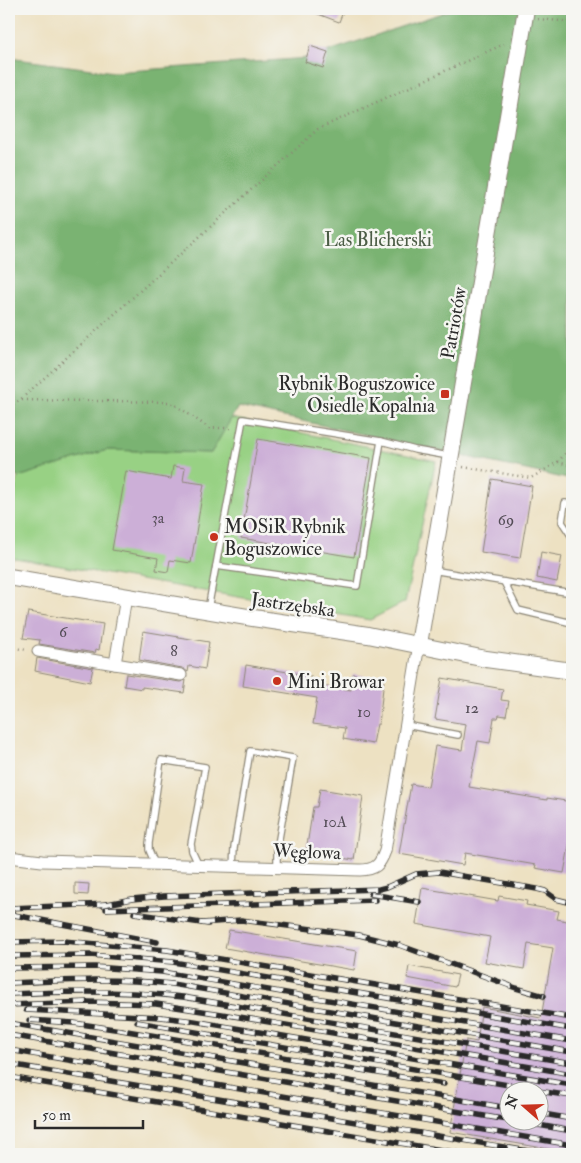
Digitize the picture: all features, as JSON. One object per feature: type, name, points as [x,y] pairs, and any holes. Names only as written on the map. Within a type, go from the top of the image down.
[{"type":"street","name":"Patriotów","points":[[420,644],[525,13]]},
{"type":"street","name":"Jastrzębska","points":[[9,577],[208,611],[420,644],[486,659],[572,671]]},
{"type":"street","points":[[114,664],[126,597]]},
{"type":"street","name":"Węglowa","points":[[9,856],[42,861],[364,870],[374,868],[379,865],[385,851],[420,644]]},
{"type":"street","points":[[38,651],[181,675]]},
{"type":"lane","points":[[208,611],[243,418],[381,441],[450,460]]},
{"type":"lane","points":[[216,566],[357,586],[381,441]]},
{"type":"lane","points":[[572,504],[565,503],[562,522],[572,537],[572,550]]},
{"type":"lane","points":[[432,570],[572,593]]},
{"type":"lane","points":[[504,582],[518,610],[572,623]]},
{"type":"lane","points":[[406,725],[458,735]]},
{"type":"lane","points":[[233,867],[234,848],[250,751],[293,758],[277,850],[277,868]]},
{"type":"lane","points":[[156,864],[149,850],[149,843],[161,760],[205,767],[191,844],[199,866]]},
{"type":"path","points":[[525,13],[572,22]]},
{"type":"path","points":[[9,407],[20,400],[318,129],[522,36]]},
{"type":"path","points":[[20,400],[171,402],[209,428],[241,429]]},
{"type":"path","points":[[450,460],[531,478],[558,462],[572,445]]},
{"type":"path","points":[[558,462],[572,466]]},
{"type":"path","points":[[9,647],[38,651]]},
{"type":"green space","name":"Las Blicherski","points":[[454,9],[572,9],[572,480],[238,407],[211,453],[107,450],[18,477],[9,474],[9,58],[114,72],[308,58]]},
{"type":"green space","name":"MOSiR Rybnik Boguszowice","points":[[231,418],[436,461],[405,602],[370,620],[9,557],[9,517],[18,477],[107,450],[211,453]]},
{"type":"building","points":[[305,9],[344,9],[339,22]]},
{"type":"building","points":[[310,46],[328,52],[323,68],[305,62]]},
{"type":"building","points":[[258,439],[371,458],[354,557],[241,538]]},
{"type":"building","points":[[173,466],[185,468],[183,481],[204,484],[191,563],[170,560],[168,572],[156,570],[158,558],[112,550],[126,471],[171,479]]},
{"type":"building","points":[[492,479],[532,486],[520,558],[481,552]]},
{"type":"building","points":[[541,552],[562,556],[557,582],[537,578]]},
{"type":"building","points":[[28,612],[103,624],[99,650],[96,649],[95,653],[39,644],[40,640],[23,638]]},
{"type":"building","points":[[143,631],[209,642],[205,669],[189,666],[188,672],[182,668],[139,660]]},
{"type":"building","points":[[37,658],[93,668],[90,682],[35,671]]},
{"type":"building","points":[[246,665],[311,676],[309,683],[351,690],[353,674],[384,679],[379,724],[377,724],[373,744],[343,739],[345,728],[313,724],[317,698],[243,686]]},
{"type":"building","points":[[126,674],[180,682],[186,680],[184,693],[124,686]]},
{"type":"building","points":[[442,678],[503,689],[501,700],[509,701],[506,716],[499,715],[498,718],[494,718],[490,743],[478,741],[469,787],[547,800],[547,798],[572,802],[572,830],[564,873],[535,868],[536,865],[465,853],[463,865],[399,854],[411,784],[428,787],[435,746],[462,750],[466,724],[435,719]]},
{"type":"building","points":[[320,789],[363,796],[354,860],[306,852],[313,807],[317,807]]},
{"type":"building","points":[[75,883],[89,884],[88,895],[75,894]]},
{"type":"building","points":[[422,888],[498,901],[499,896],[527,901],[526,905],[559,911],[557,919],[572,922],[572,1153],[450,1132],[466,1040],[477,1042],[482,1007],[541,1018],[553,948],[528,944],[524,969],[485,962],[490,937],[416,924]]},
{"type":"building","points":[[229,930],[357,951],[354,970],[225,948]]},
{"type":"building","points":[[409,966],[458,975],[455,987],[407,978]]},
{"type":"railway","points":[[102,905],[132,899],[164,896],[379,889],[416,874],[439,872],[537,889],[545,891],[556,899],[572,903]]},
{"type":"railway","points":[[371,894],[419,902]]},
{"type":"railway","points":[[106,909],[375,900]]},
{"type":"railway","points":[[9,908],[109,904]]},
{"type":"railway","points":[[134,913],[208,924]]},
{"type":"railway","points":[[9,914],[157,942]]},
{"type":"railway","points":[[202,923],[241,920],[359,935],[399,945],[516,988],[544,996]]},
{"type":"railway","points":[[9,942],[63,941],[167,950],[572,1018]]},
{"type":"railway","points":[[9,956],[90,955],[173,962],[572,1029]]},
{"type":"railway","points":[[9,968],[95,967],[162,972],[572,1041]]},
{"type":"railway","points":[[9,983],[90,980],[172,984],[572,1052]]},
{"type":"railway","points":[[9,994],[96,992],[140,993],[183,997],[572,1063]]},
{"type":"railway","points":[[9,1005],[88,1002],[156,1004],[572,1074]]},
{"type":"railway","points":[[26,1010],[161,1017],[194,1021],[572,1085]]},
{"type":"railway","points":[[29,1020],[74,1023],[121,1030],[444,1084]]},
{"type":"railway","points":[[137,1022],[498,1083]]},
{"type":"railway","points":[[9,1023],[498,1106]]},
{"type":"railway","points":[[9,1035],[498,1118]]},
{"type":"railway","points":[[9,1050],[572,1145]]},
{"type":"railway","points":[[9,1064],[546,1154]]},
{"type":"railway","points":[[9,1077],[465,1154]]},
{"type":"railway","points":[[548,1092],[572,1096]]},
{"type":"railway","points":[[548,1115],[572,1119]]},
{"type":"railway","points":[[548,1127],[572,1131]]},
{"type":"place","name":"Rybnik Boguszowice Osiedle Kopalnia","points":[[445,394]]},
{"type":"place","name":"MOSiR Rybnik Boguszowice","points":[[214,537]]},
{"type":"place","name":"Mini Browar","points":[[277,681]]}]
